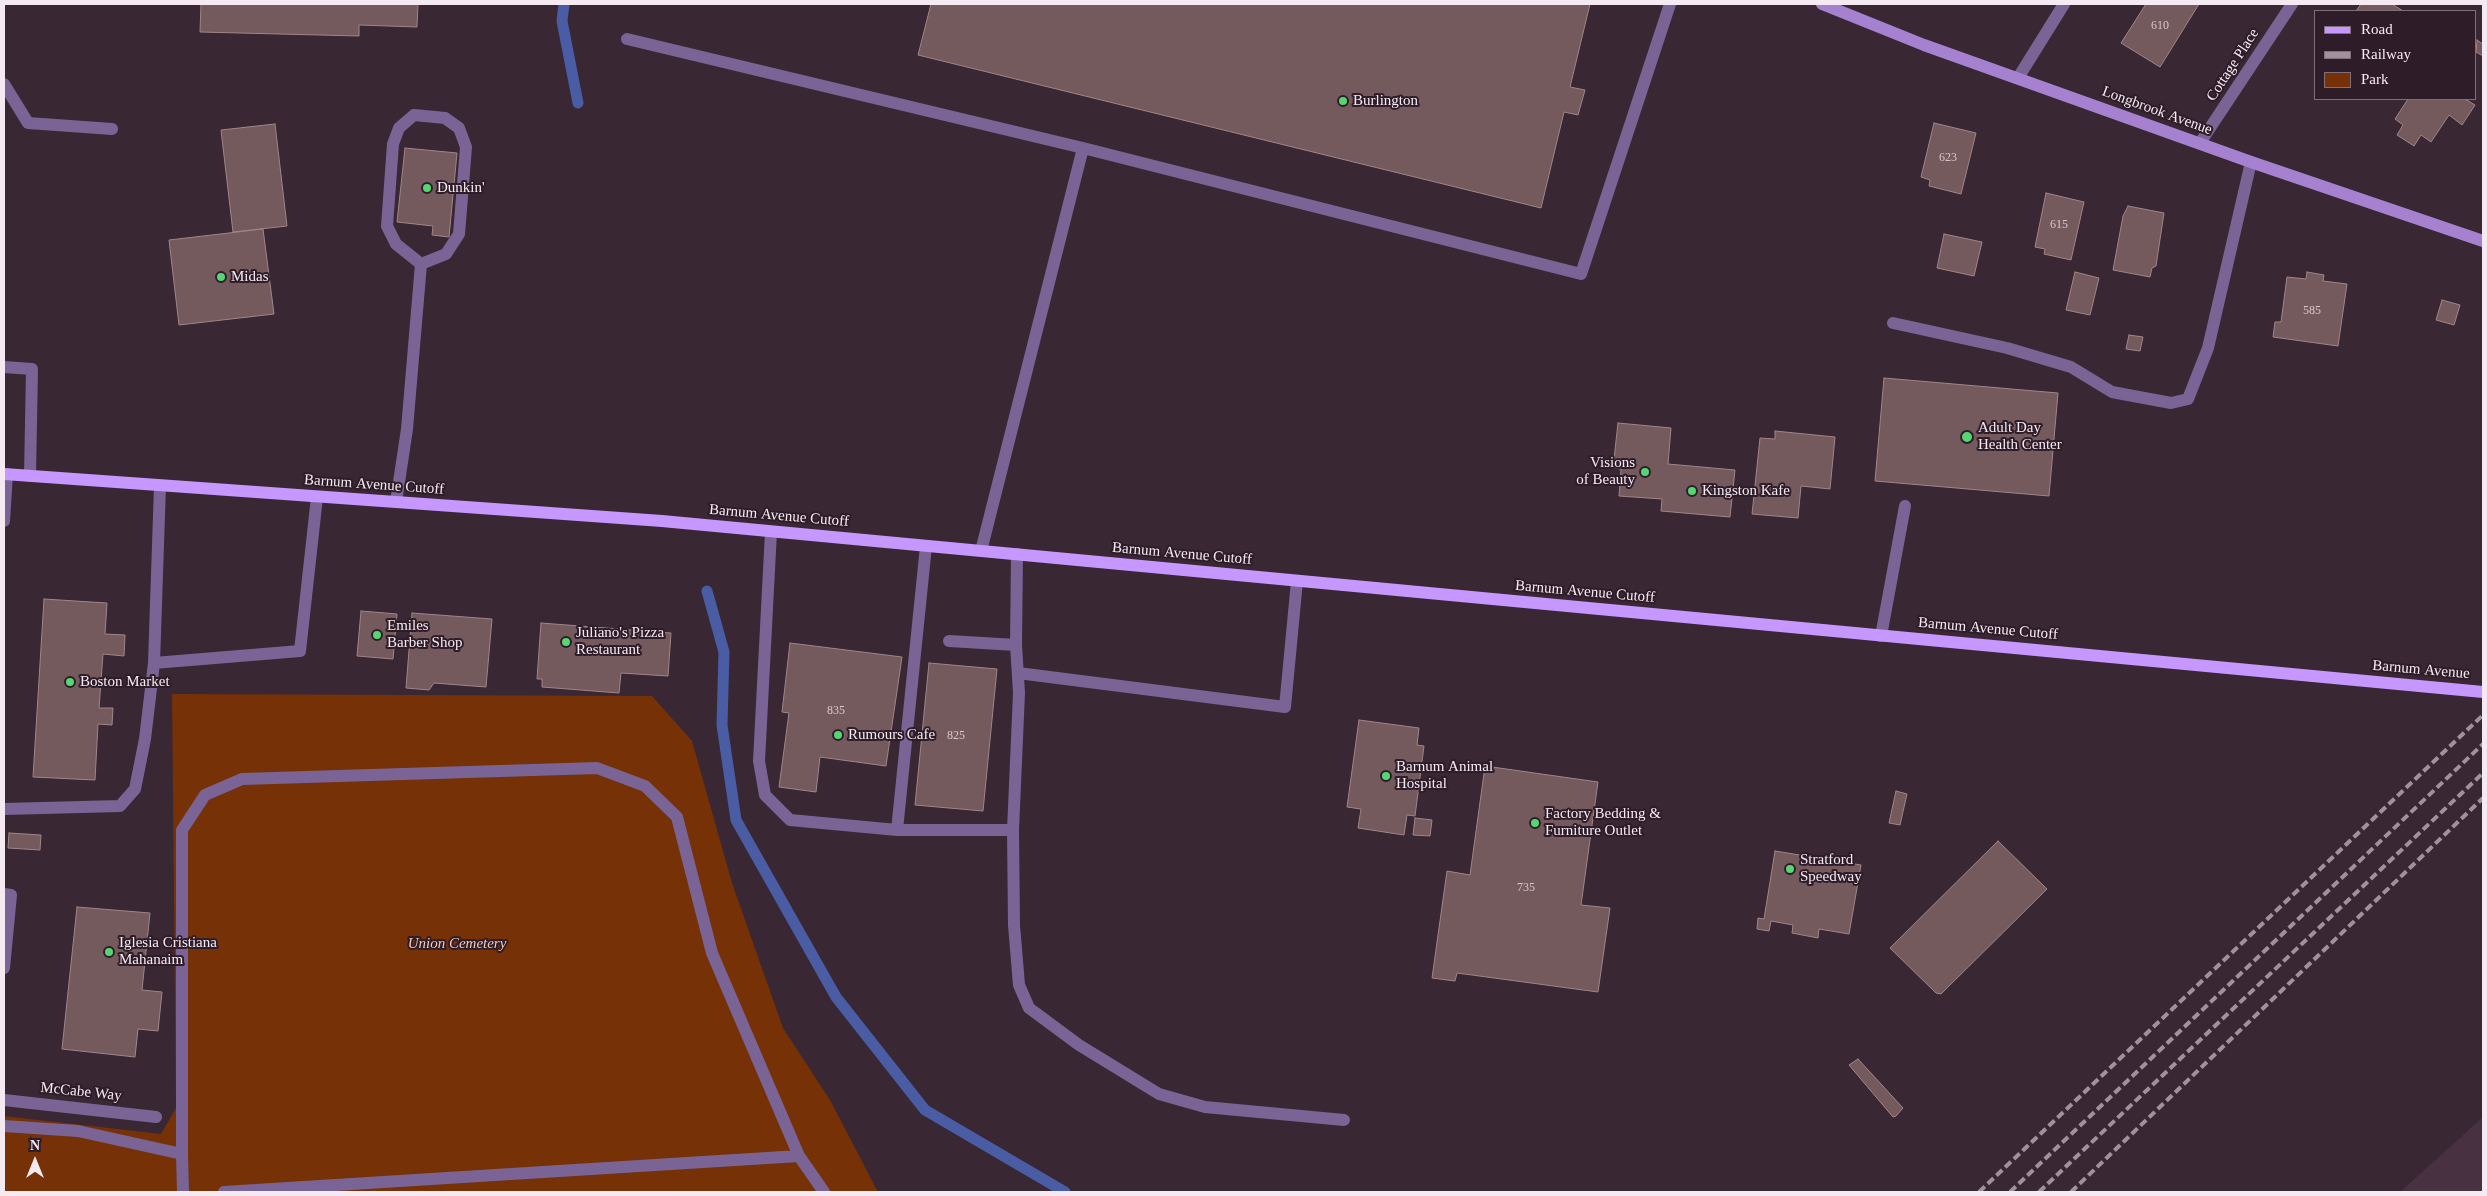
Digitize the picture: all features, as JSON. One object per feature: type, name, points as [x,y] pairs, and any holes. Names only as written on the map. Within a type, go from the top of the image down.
[{"type":"main road","name":"Barnum Avenue Cutoff","points":[[5,474],[662,521],[2356,680]]},
{"type":"main road","name":"Barnum Avenue","points":[[2356,680],[2483,692]]},
{"type":"street","points":[[628,39],[1083,148],[1581,274],[1670,4]]},
{"type":"street","name":"Longbrook Avenue","points":[[1822,4],[1924,45],[2200,144],[2483,241]]},
{"type":"street","points":[[2018,78],[2064,4]]},
{"type":"street","name":"Cottage Place","points":[[2200,144],[2292,4]]},
{"type":"street","points":[[4,84],[28,123],[112,129]]},
{"type":"street","points":[[414,115],[445,118],[459,128],[466,147],[459,234],[446,254],[421,264],[396,244],[386,226],[393,144],[399,128],[414,115]]},
{"type":"street","points":[[981,551],[1083,148]]},
{"type":"street","points":[[1893,323],[2007,348],[2071,367],[2112,392],[2171,403],[2188,399],[2208,348],[2251,162]]},
{"type":"street","points":[[396,502],[407,429],[421,264]]},
{"type":"street","points":[[4,367],[32,369],[30,476]]},
{"type":"street","points":[[4,521],[5,474]]},
{"type":"street","points":[[4,809],[120,806],[135,789],[145,739],[154,663],[160,486]]},
{"type":"street","points":[[154,663],[300,651],[317,497]]},
{"type":"street","points":[[1881,636],[1905,506]]},
{"type":"street","points":[[771,532],[759,761],[765,794],[790,820],[897,830],[1014,830]]},
{"type":"street","points":[[897,830],[926,546]]},
{"type":"street","points":[[1017,554],[1016,645],[1019,693],[1014,830],[1014,925],[1019,985],[1029,1008],[1079,1045],[1159,1094],[1205,1107],[1344,1120]]},
{"type":"street","points":[[1018,673],[1285,707],[1297,581]]},
{"type":"street","points":[[949,641],[1016,645]]},
{"type":"street","points":[[183,1192],[182,830],[205,795],[242,779],[597,768],[645,786],[677,817],[712,953],[800,1156],[824,1192]]},
{"type":"street","points":[[4,894],[10,895],[4,968]]},
{"type":"street","name":"McCabe Way","points":[[4,1100],[156,1117]]},
{"type":"street","points":[[4,1126],[78,1131],[182,1154]]},
{"type":"street","points":[[224,1192],[800,1156]]},
{"type":"shaded area","points":[[2483,1117],[2483,1192],[2400,1192]]},
{"type":"green space","name":"Union Cemetery","points":[[172,694],[652,696],[692,741],[732,883],[783,1028],[830,1100],[878,1192],[4,1192],[4,1116],[161,1134],[176,1108]]},
{"type":"building","points":[[201,4],[418,4],[417,27],[359,25],[359,36],[200,32]]},
{"type":"building","name":"Burlington","points":[[931,4],[1590,4],[1570,87],[1585,90],[1578,115],[1564,112],[1541,208],[918,55]]},
{"type":"building","points":[[2146,4],[2199,4],[2160,67],[2121,43]]},
{"type":"building","points":[[2361,4],[2392,4],[2401,10],[2357,10]]},
{"type":"building","points":[[2477,40],[2483,44],[2483,56],[2477,53]]},
{"type":"building","points":[[2407,100],[2467,100],[2475,105],[2462,125],[2449,115],[2431,142],[2421,135],[2414,146],[2397,135],[2403,125],[2395,119]]},
{"type":"building","points":[[1934,123],[1976,133],[1961,194],[1929,186],[1930,180],[1921,177]]},
{"type":"building","points":[[275,124],[287,226],[233,232],[221,130]]},
{"type":"building","name":"Dunkin'","points":[[405,148],[457,153],[449,237],[432,235],[433,226],[397,222]]},
{"type":"building","points":[[2046,193],[2084,202],[2071,260],[2044,254],[2045,249],[2035,247]]},
{"type":"building","points":[[2128,206],[2164,213],[2156,266],[2152,268],[2150,277],[2113,270],[2123,216]]},
{"type":"building","name":"Midas","points":[[263,229],[274,314],[179,325],[169,240]]},
{"type":"building","points":[[1944,234],[1982,242],[1974,276],[1937,268]]},
{"type":"building","points":[[2075,272],[2099,278],[2090,315],[2066,310]]},
{"type":"building","points":[[2307,272],[2324,275],[2323,281],[2347,284],[2338,346],[2273,337],[2275,322],[2281,322],[2287,277],[2306,279]]},
{"type":"building","points":[[2442,300],[2460,305],[2454,325],[2436,320]]},
{"type":"building","points":[[2129,335],[2143,337],[2140,351],[2126,349]]},
{"type":"building","name":"Adult Day Health Center","points":[[1884,378],[2058,393],[2049,496],[1875,481]]},
{"type":"building","points":[[1618,423],[1671,428],[1668,464],[1735,470],[1730,517],[1661,511],[1662,499],[1619,496],[1621,469],[1613,468]]},
{"type":"building","points":[[1775,431],[1835,437],[1830,489],[1801,486],[1798,518],[1752,514],[1760,438],[1775,439]]},
{"type":"building","name":"Boston Market","points":[[44,599],[107,603],[105,634],[125,635],[124,656],[103,654],[99,708],[113,708],[112,725],[98,724],[95,780],[33,777]]},
{"type":"building","name":"Emiles Barber Shop","points":[[361,611],[397,614],[393,659],[357,656]]},
{"type":"building","points":[[412,613],[492,619],[486,687],[434,683],[429,690],[406,688]]},
{"type":"building","points":[[541,623],[671,633],[668,676],[621,673],[619,693],[542,687],[542,679],[537,679]]},
{"type":"building","name":"Rumours Cafe","points":[[790,643],[902,657],[886,766],[820,757],[816,792],[779,787],[789,713],[782,712]]},
{"type":"building","points":[[929,663],[997,669],[983,811],[915,805]]},
{"type":"building","name":"Barnum Animal Hospital","points":[[1359,720],[1419,728],[1417,745],[1424,746],[1415,816],[1407,815],[1404,835],[1358,828],[1361,809],[1347,807]]},
{"type":"building","points":[[1485,766],[1598,782],[1581,905],[1610,908],[1598,992],[1457,973],[1455,981],[1432,978],[1447,871],[1470,875]]},
{"type":"building","points":[[1896,791],[1907,794],[1900,825],[1889,823]]},
{"type":"building","points":[[1415,818],[1432,820],[1430,836],[1413,835]]},
{"type":"building","points":[[9,833],[41,835],[40,850],[8,848]]},
{"type":"building","points":[[1998,841],[2047,889],[1941,994],[1936,993],[1890,948]]},
{"type":"building","points":[[1775,851],[1861,865],[1849,934],[1819,929],[1818,938],[1792,933],[1793,925],[1771,921],[1769,931],[1757,929],[1758,918],[1764,919]]},
{"type":"building","name":"Iglesia Cristiana Mahanaim","points":[[77,907],[150,913],[142,990],[162,992],[158,1031],[138,1029],[135,1057],[62,1049]]},
{"type":"building","points":[[1858,1059],[1903,1108],[1896,1116],[1893,1117],[1849,1065]]},
{"type":"waterway","points":[[564,4],[562,21],[578,103]]},
{"type":"waterway","points":[[707,591],[724,652],[722,725],[736,820],[836,997],[925,1110],[1065,1192]]},
{"type":"railway","points":[[1979,1192],[2483,715]]},
{"type":"railway","points":[[2010,1192],[2483,744]]},
{"type":"railway","points":[[2039,1192],[2483,773]]},
{"type":"railway","points":[[2071,1192],[2483,798]]},
{"type":"place","name":"Burlington","points":[[1343,101]]},
{"type":"place","name":"Dunkin'","points":[[427,188]]},
{"type":"place","name":"Midas","points":[[221,277]]},
{"type":"place","name":"Adult Day Health Center","points":[[1967,437]]},
{"type":"place","name":"Visions of Beauty","points":[[1645,472]]},
{"type":"place","name":"Kingston Kafe","points":[[1692,491]]},
{"type":"place","name":"Emiles Barber Shop","points":[[377,635]]},
{"type":"place","name":"Juliano's Pizza Restaurant","points":[[566,642]]},
{"type":"place","name":"Boston Market","points":[[70,682]]},
{"type":"place","name":"Rumours Cafe","points":[[838,735]]},
{"type":"place","name":"Barnum Animal Hospital","points":[[1386,776]]},
{"type":"place","name":"Factory Bedding & Furniture Outlet","points":[[1535,823]]},
{"type":"place","name":"Stratford Speedway","points":[[1790,869]]},
{"type":"place","name":"Iglesia Cristiana Mahanaim","points":[[109,952]]}]
